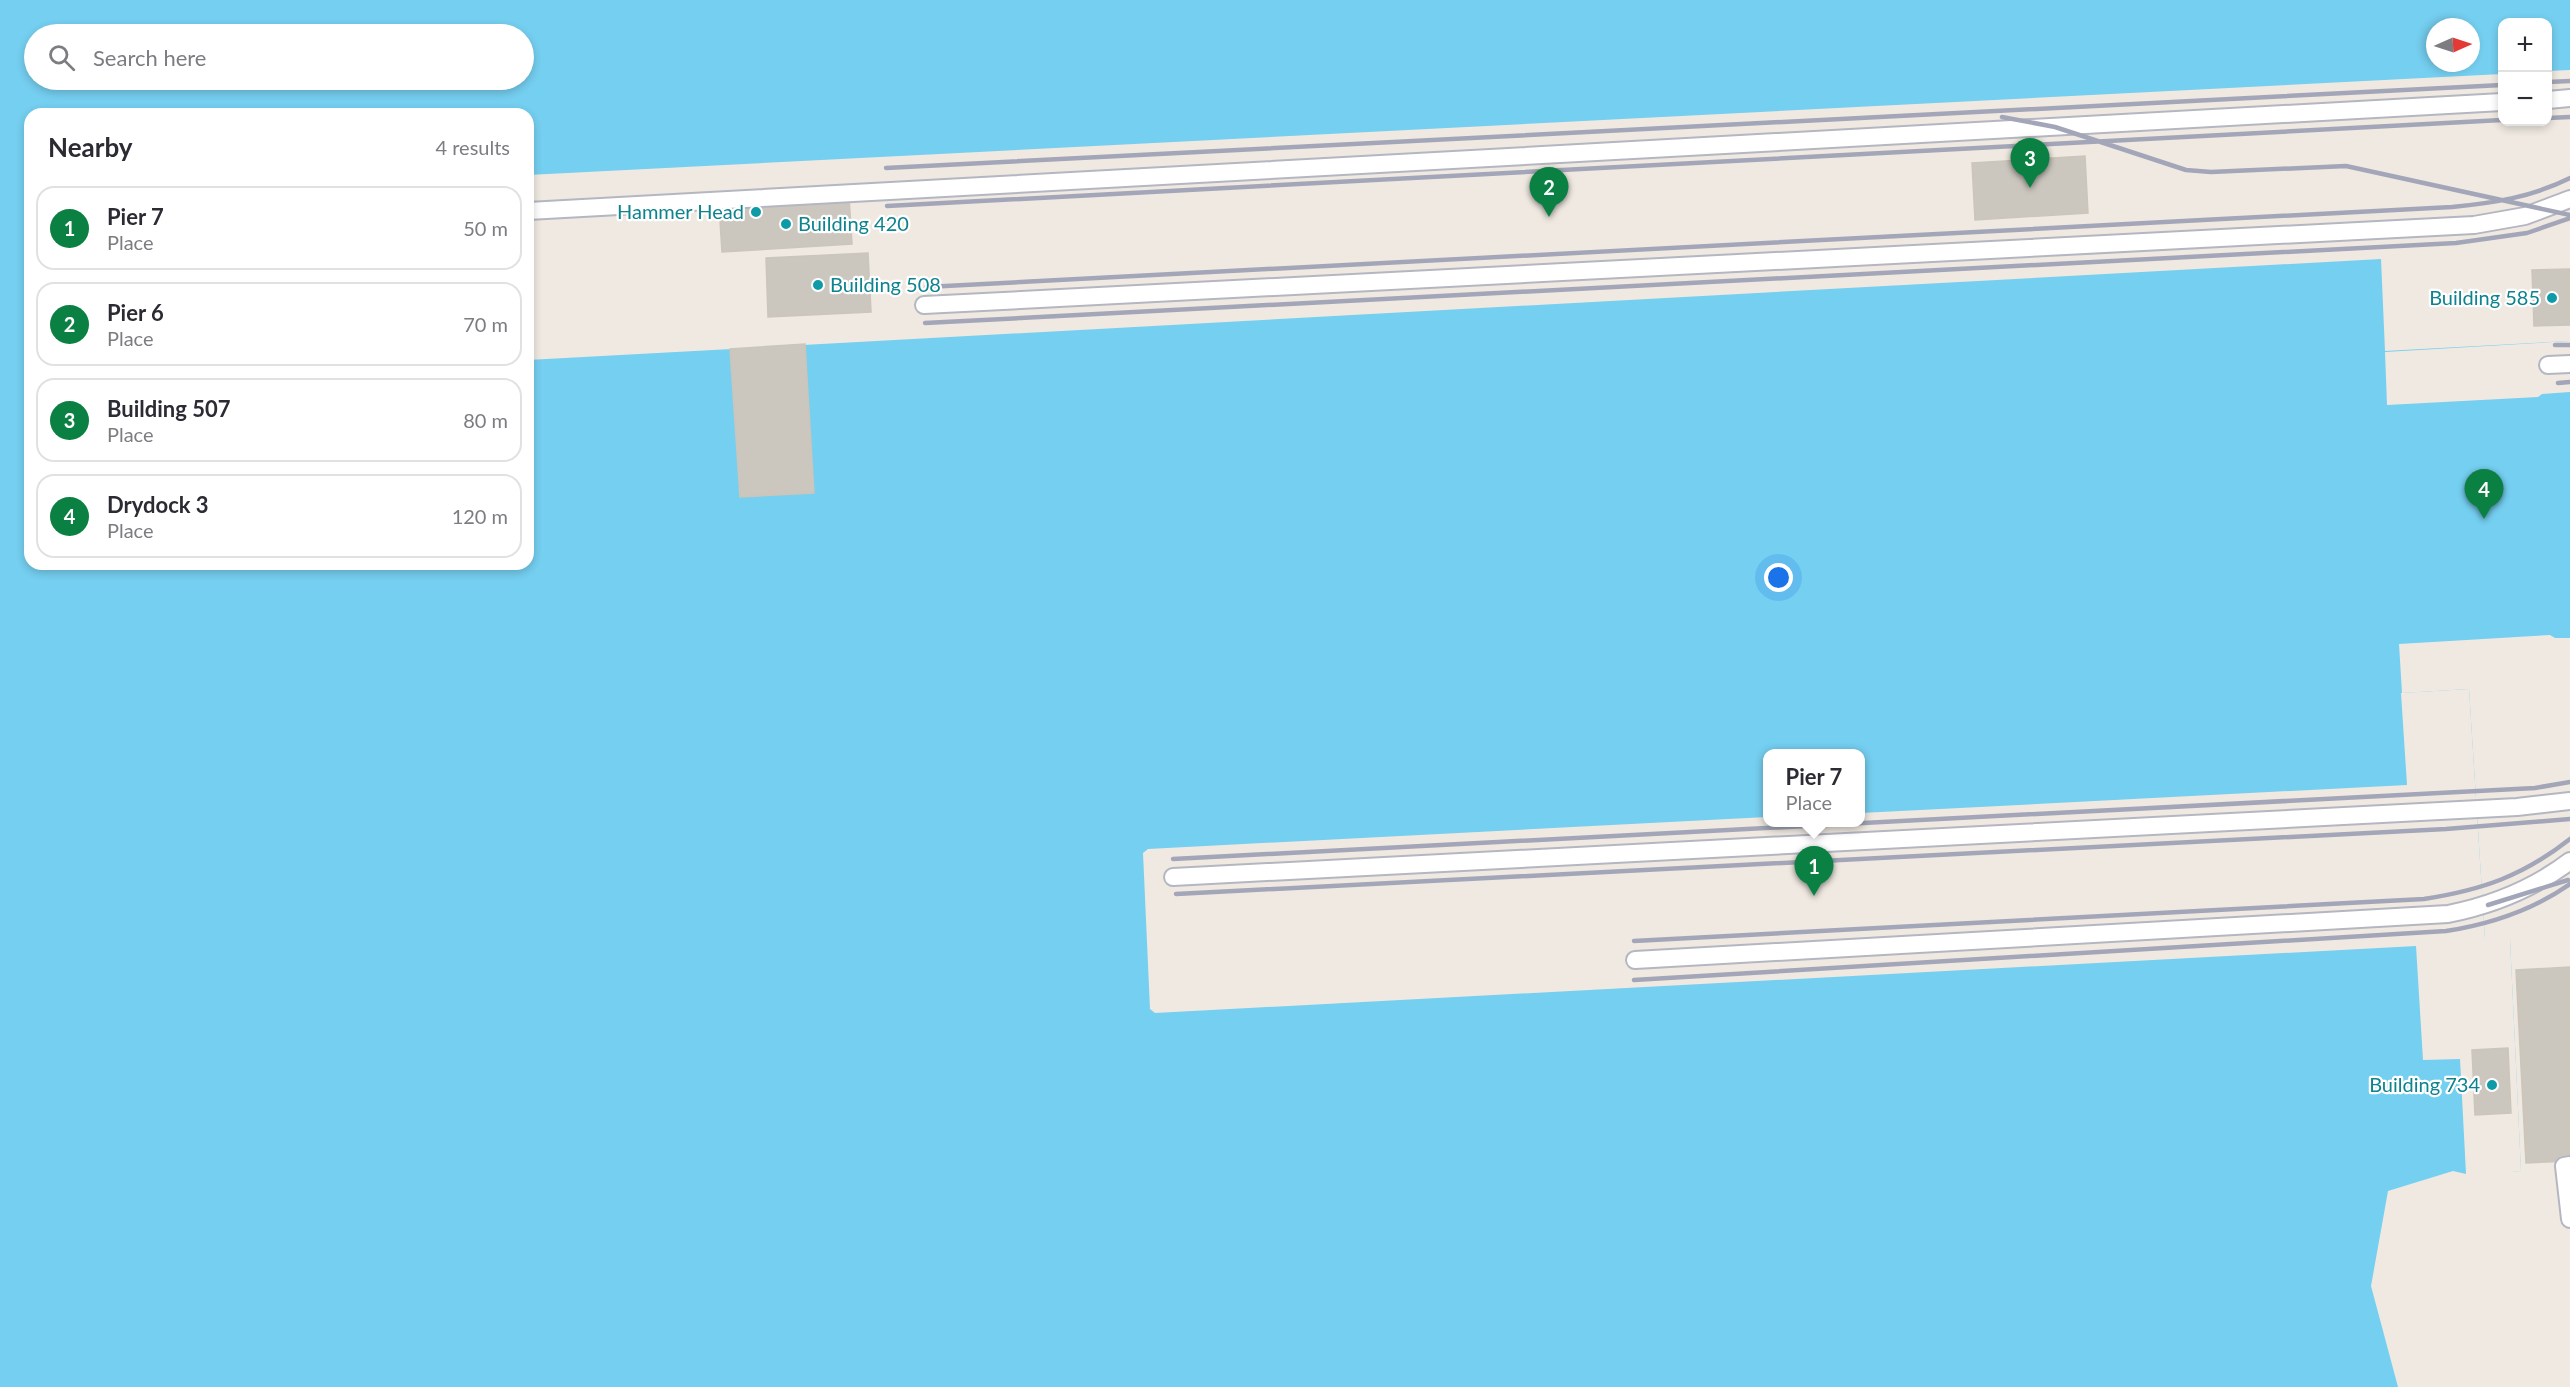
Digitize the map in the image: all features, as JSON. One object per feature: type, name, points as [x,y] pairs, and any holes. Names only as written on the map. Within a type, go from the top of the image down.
[{"type":"lane","points":[[2552,100],[2570,98]]},
{"type":"lane","points":[[534,211],[2498,102]]},
{"type":"lane","points":[[924,305],[2475,225],[2525,216],[2570,199]]},
{"type":"lane","points":[[2547,365],[2570,364]]},
{"type":"lane","points":[[1173,877],[2517,807],[2570,801]]},
{"type":"lane","points":[[1635,960],[2448,914],[2488,905],[2527,889],[2570,861]]},
{"type":"lane","points":[[2567,1166],[2570,1219]]},
{"type":"water","points":[[0,0],[2570,0],[2570,341],[2385,352],[2387,405],[2538,397],[2542,394],[2570,392],[2570,638],[2555,638],[2550,635],[2399,644],[2402,693],[2469,689],[2485,939],[2510,939],[2521,1171],[2480,1174],[2465,1213],[2458,1296],[2472,1387],[0,1387]]},
{"type":"pier","points":[[2570,70],[2570,341],[2385,351],[2381,259],[534,360],[534,175],[2498,74],[2498,126],[2552,126],[2552,71]]},
{"type":"pier","points":[[2469,689],[2485,939],[2510,939],[2521,1171],[2512,1172],[2511,1175],[2482,1177],[2467,1213],[2461,1295],[2475,1387],[2398,1387],[2371,1286],[2388,1191],[2453,1171],[2466,1174],[2460,1059],[2423,1060],[2416,946],[1155,1013],[1150,1009],[1143,853],[1148,849],[1763,817],[1763,827],[1865,827],[1865,813],[2407,785],[2401,693]]},
{"type":"building","points":[[2085,156],[2088,213],[1975,220],[1972,163]]},
{"type":"building","name":"Building 420","points":[[849,197],[852,244],[722,252],[719,205]]},
{"type":"building","name":"Building 508","points":[[868,253],[871,312],[768,317],[766,258]]},
{"type":"building","name":"Building 585","points":[[2570,269],[2570,325],[2534,326],[2532,270]]},
{"type":"building","points":[[805,344],[814,493],[740,497],[730,349]]},
{"type":"building","points":[[2570,967],[2570,1161],[2526,1163],[2516,970]]},
{"type":"building","name":"Building 734","points":[[2508,1048],[2511,1113],[2475,1115],[2472,1050]]},
{"type":"railway","points":[[2552,82],[2570,81]]},
{"type":"railway","points":[[886,168],[2498,85]]},
{"type":"railway","points":[[2002,117],[2055,127],[2186,170],[2211,172],[2346,166],[2570,215]]},
{"type":"railway","points":[[2552,118],[2570,117]]},
{"type":"railway","points":[[887,206],[2498,120]]},
{"type":"railway","points":[[926,287],[2452,207],[2513,198],[2556,185],[2570,178]]},
{"type":"railway","points":[[925,323],[2456,243],[2527,233],[2570,218]]},
{"type":"railway","points":[[2555,345],[2570,345]]},
{"type":"railway","points":[[2558,383],[2570,382]]},
{"type":"railway","points":[[1865,823],[2535,788],[2570,782]]},
{"type":"railway","points":[[1176,894],[2446,829],[2570,819]]},
{"type":"railway","points":[[1173,859],[1787,827]]},
{"type":"railway","points":[[1634,941],[2424,899],[2465,891],[2501,880],[2536,863],[2570,839]]},
{"type":"railway","points":[[2488,905],[2568,880]]},
{"type":"railway","points":[[1634,980],[2446,931],[2511,915],[2570,884]]},
{"type":"place","name":"Building 507","points":[[2030,188]]},
{"type":"place","name":"Hammer Head","points":[[756,212]]},
{"type":"place","name":"Pier 6","points":[[1549,217]]},
{"type":"place","name":"Building 420","points":[[786,224]]},
{"type":"place","name":"Building 508","points":[[818,285]]},
{"type":"place","name":"Building 585","points":[[2552,298]]},
{"type":"place","name":"Drydock 3","points":[[2484,519]]},
{"type":"place","name":"Pier 7","points":[[1814,896]]},
{"type":"place","name":"Building 734","points":[[2492,1085]]}]
